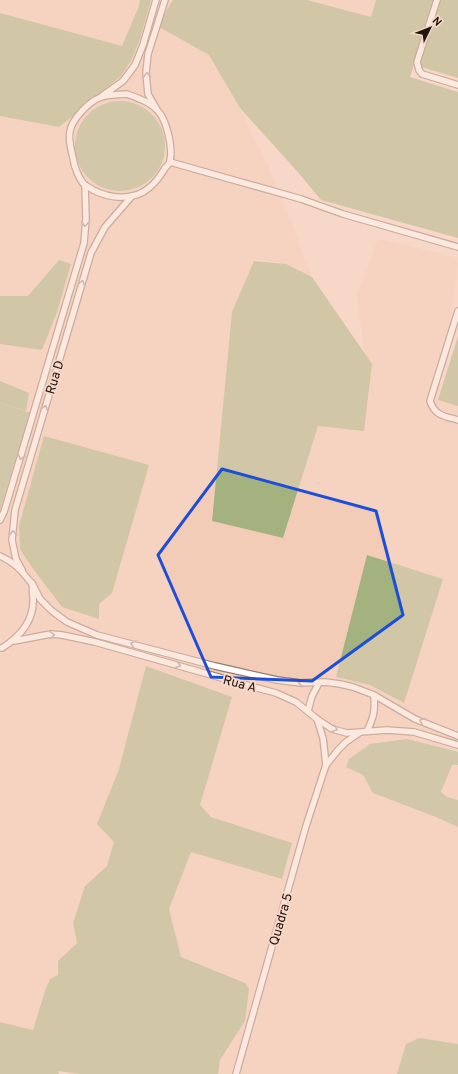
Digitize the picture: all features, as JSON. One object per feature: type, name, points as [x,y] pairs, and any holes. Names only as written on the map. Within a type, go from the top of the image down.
[{"type":"street","points":[[156,0],[143,45],[135,65],[123,81],[88,105],[77,117],[70,130],[70,143],[73,160],[77,173],[84,185],[112,197],[139,195],[150,187],[170,162],[169,138],[166,126],[148,94],[146,73],[148,54],[165,0]]},
{"type":"street","points":[[437,0],[417,62],[419,70],[422,74],[458,85]]},
{"type":"street","points":[[100,97],[127,94],[142,99],[158,112]]},
{"type":"street","points":[[170,162],[301,199],[343,214],[458,247]]},
{"type":"street","name":"Rua D","points":[[0,520],[84,243],[86,220],[84,185]]},
{"type":"street","name":"Rua D","points":[[22,570],[16,559],[12,540],[15,510],[91,253],[105,227],[132,196]]},
{"type":"street","points":[[458,311],[430,401],[433,409],[438,414],[458,420]]},
{"type":"street","points":[[57,335],[66,338]]},
{"type":"street","points":[[0,556],[10,560],[22,570]]},
{"type":"street","name":"Rua A","points":[[22,570],[32,583],[40,599],[52,611],[67,622],[97,634],[277,680],[300,683],[325,682],[353,687],[374,695],[416,718],[458,736]]},
{"type":"street","points":[[1,649],[14,641],[31,618],[34,603],[32,583]]},
{"type":"street","name":"Rua A","points":[[14,641],[51,634],[95,642],[276,693],[296,702],[332,729],[347,732],[387,730],[414,732],[458,745]]},
{"type":"street","points":[[146,656],[147,648]]},
{"type":"street","points":[[308,711],[312,696],[318,683]]},
{"type":"street","points":[[367,731],[373,718],[375,706],[374,695]]},
{"type":"street","name":"Quadra 5","points":[[317,719],[323,738],[326,765]]},
{"type":"street","name":"Quadra 5","points":[[236,1074],[306,826],[326,765],[346,742],[359,732]]},
{"type":"highlighted area","points":[[222,469],[376,511],[403,615],[312,681],[211,677],[158,555]]},
{"type":"shaded area","points":[[0,0],[173,0],[157,26],[209,55],[221,70],[274,179],[312,277],[286,264],[255,259],[232,312],[212,521],[283,538],[318,426],[369,394],[357,294],[378,239],[458,258],[438,400],[458,406],[458,1045],[419,1038],[406,1044],[397,1074],[218,1074],[220,1060],[245,1021],[245,983],[181,957],[169,909],[191,852],[282,879],[292,843],[211,817],[200,805],[232,697],[146,666],[123,755],[98,824],[115,842],[107,866],[85,886],[73,923],[77,943],[58,961],[59,975],[33,1030],[0,1022]]},
{"type":"shaded area","points":[[299,0],[376,0],[371,17]]},
{"type":"green space","points":[[140,0],[151,0],[140,39],[131,61],[121,76],[59,127],[0,116],[0,13],[122,46],[139,6]]},
{"type":"green space","points":[[173,0],[307,0],[371,17],[376,0],[458,0],[458,78],[414,65],[410,77],[458,92],[458,238],[321,200],[240,108],[209,55],[157,26]]},
{"type":"green space","points":[[120,101],[137,104],[152,114],[162,129],[165,146],[162,163],[152,178],[137,188],[120,191],[103,188],[88,178],[78,163],[75,146],[78,129],[88,114],[103,104]]},
{"type":"green space","points":[[59,260],[71,264],[57,312],[42,350],[0,344],[0,296],[28,296]]},
{"type":"green space","points":[[254,261],[286,264],[312,277],[372,364],[364,431],[318,426],[283,538],[212,521],[232,312]]},
{"type":"green space","points":[[458,336],[458,406],[438,400]]},
{"type":"green space","points":[[0,381],[29,393],[26,411],[0,402]]},
{"type":"green space","points":[[0,402],[30,413],[0,510]]},
{"type":"green space","points":[[44,436],[149,465],[112,593],[99,604],[99,619],[62,607],[20,549],[19,526]]},
{"type":"green space","points":[[367,555],[443,579],[404,703],[370,685],[336,677]]},
{"type":"green space","points":[[146,666],[232,697],[200,805],[211,817],[292,843],[282,879],[191,852],[169,909],[181,957],[245,983],[249,989],[245,1021],[220,1060],[218,1074],[80,1074],[58,1071],[59,1074],[0,1074],[0,1022],[33,1030],[50,979],[58,975],[58,961],[77,943],[73,923],[85,886],[107,866],[114,842],[97,824],[119,769]]},
{"type":"green space","points":[[407,739],[458,752],[458,765],[452,765],[441,792],[447,797],[458,800],[458,827],[373,793],[363,775],[346,767],[349,759],[370,744]]},
{"type":"green space","points":[[419,1038],[458,1044],[458,1074],[397,1074],[406,1044]]}]
